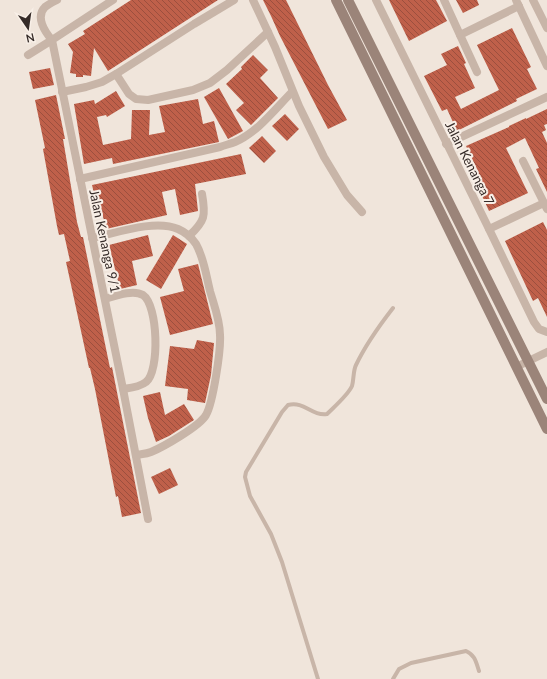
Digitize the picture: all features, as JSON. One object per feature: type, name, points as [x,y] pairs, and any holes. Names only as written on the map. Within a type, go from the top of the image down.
[{"type":"street","name":"Jalan Kenanga 9/1","points":[[57,0],[44,8],[41,15],[51,30],[62,92],[148,519]]},
{"type":"street","points":[[28,55],[113,0]]},
{"type":"street","points":[[62,92],[102,82],[234,0]]},
{"type":"street","points":[[253,0],[268,32],[292,92],[324,157],[347,195],[362,212]]},
{"type":"street","points":[[336,0],[547,429]]},
{"type":"street","points":[[348,0],[547,399]]},
{"type":"street","name":"Jalan Kenanga 7","points":[[376,0],[446,144],[490,229],[534,322],[539,329],[547,332]]},
{"type":"street","points":[[444,0],[477,72]]},
{"type":"street","points":[[533,0],[547,28]]},
{"type":"street","points":[[460,35],[518,3],[547,66]]},
{"type":"street","points":[[116,74],[129,94],[136,99],[148,100],[193,90],[210,83],[227,70],[268,32]]},
{"type":"street","points":[[80,179],[236,142],[260,125],[292,92]]},
{"type":"street","points":[[446,144],[547,97]]},
{"type":"street","points":[[490,229],[546,206],[523,161]]},
{"type":"street","points":[[189,236],[200,226],[204,218],[205,210],[202,194]]},
{"type":"street","points":[[92,238],[147,226],[166,225],[179,229],[189,236],[196,244],[202,256],[219,323],[220,344],[210,406],[206,416],[199,423],[151,452],[136,455]]},
{"type":"street","points":[[104,299],[136,293],[142,295],[146,298],[153,316],[156,333],[156,354],[152,374],[146,382],[138,386],[123,389]]},
{"type":"street","points":[[516,367],[547,352]]},
{"type":"lane","points":[[318,679],[282,562],[271,534],[250,496],[245,477],[246,472],[282,412],[288,405],[299,404],[319,415],[327,414],[345,395],[352,385],[355,367],[373,334],[393,308]]},
{"type":"lane","points":[[393,679],[399,669],[411,663],[466,651],[471,653],[479,671]]},
{"type":"building","points":[[131,0],[218,0],[108,71],[94,48],[91,76],[83,75],[83,77],[76,77],[76,74],[70,73],[73,52],[68,44],[85,34],[83,31]]},
{"type":"building","points":[[263,0],[286,0],[347,120],[328,129]]},
{"type":"building","points":[[389,0],[436,0],[447,21],[409,41]]},
{"type":"building","points":[[456,0],[477,0],[479,5],[463,13]]},
{"type":"building","points":[[512,28],[531,67],[527,69],[537,89],[516,99],[517,101],[457,131],[447,109],[442,111],[424,76],[447,65],[441,54],[458,46],[475,88],[455,97],[461,109],[499,90],[477,45]]},
{"type":"building","points":[[253,55],[268,70],[260,78],[278,98],[251,125],[236,110],[244,103],[226,84],[242,69],[241,67]]},
{"type":"building","points":[[50,68],[54,85],[33,89],[29,72]]},
{"type":"building","points":[[219,88],[243,131],[228,139],[204,97]]},
{"type":"building","points":[[116,91],[125,106],[107,117],[106,115],[97,117],[103,145],[131,139],[132,110],[150,110],[149,135],[165,132],[159,106],[198,99],[203,124],[214,121],[219,142],[113,164],[112,158],[84,164],[74,104],[94,100],[95,104]]},
{"type":"building","points":[[56,95],[65,139],[63,139],[77,222],[81,237],[83,237],[110,368],[112,367],[141,513],[122,517],[118,496],[116,497],[95,389],[66,262],[70,261],[64,234],[59,235],[57,226],[43,149],[45,148],[35,100]]},
{"type":"building","points":[[547,109],[547,124],[544,125],[546,130],[542,132],[547,143],[547,192],[536,169],[539,168],[525,138],[506,148],[528,193],[489,211],[472,174],[478,171],[466,146]]},
{"type":"building","points":[[285,114],[299,129],[287,141],[272,126]]},
{"type":"building","points":[[262,136],[276,151],[264,163],[249,148]]},
{"type":"building","points":[[241,154],[246,174],[195,184],[198,211],[180,215],[175,189],[162,192],[167,215],[106,229],[100,204],[97,205],[92,185]]},
{"type":"building","points":[[543,222],[547,230],[547,317],[538,298],[533,301],[505,241]]},
{"type":"building","points":[[148,235],[153,256],[132,261],[137,285],[120,289],[109,245]]},
{"type":"building","points":[[173,235],[187,244],[161,289],[146,280]]},
{"type":"building","points":[[198,264],[213,324],[170,335],[160,297],[184,291],[178,269]]},
{"type":"building","points":[[197,340],[214,343],[211,375],[205,403],[187,400],[188,389],[165,386],[170,346],[194,349]]},
{"type":"building","points":[[160,392],[165,415],[184,404],[194,420],[169,436],[156,442],[143,396]]},
{"type":"building","points":[[170,468],[178,485],[159,494],[151,477]]}]
